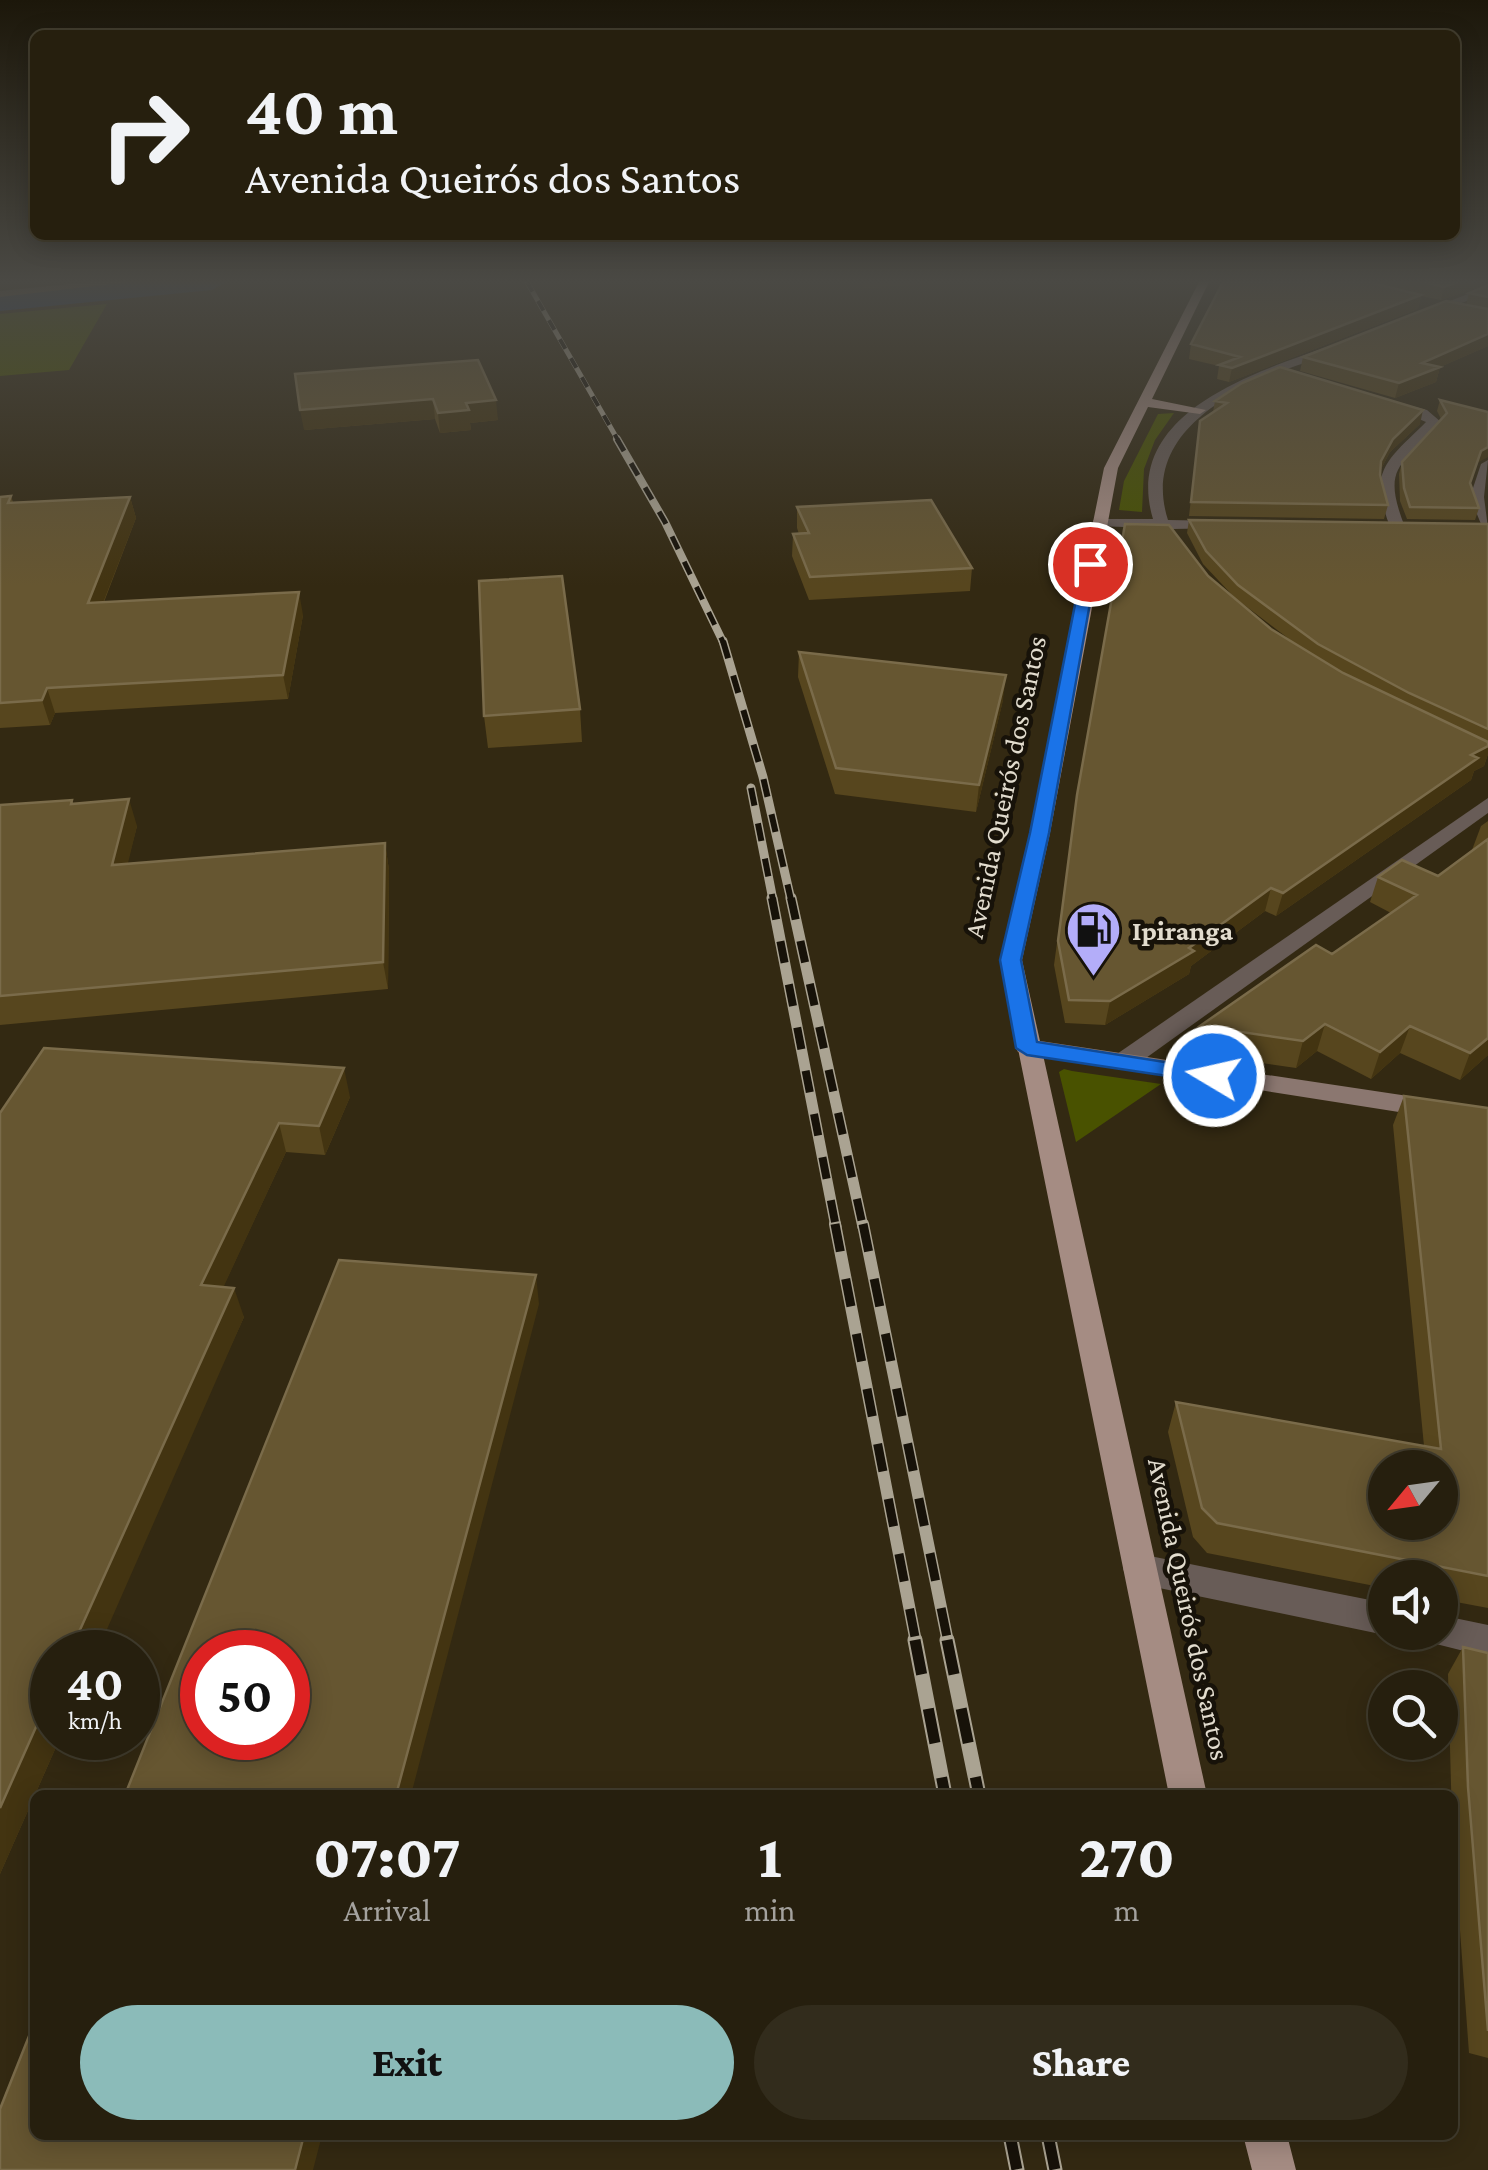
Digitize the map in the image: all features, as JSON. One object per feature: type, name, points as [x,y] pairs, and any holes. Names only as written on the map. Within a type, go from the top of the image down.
[{"type":"main road","name":"Avenida Queirós dos Santos","points":[[1153,383],[1111,468],[1040,833],[1010,960],[1187,1790]]},
{"type":"main road","points":[[1143,402],[1200,410]]},
{"type":"main road","points":[[1027,1048],[1488,1117]]},
{"type":"main road","points":[[1266,2140],[1274,2170]]},
{"type":"street","points":[[1194,569],[1160,524],[1155,494],[1158,460],[1178,429],[1242,383]]},
{"type":"street","points":[[1377,399],[1422,412],[1434,422],[1396,455],[1387,471],[1386,494],[1398,527]]},
{"type":"street","points":[[1483,527],[1477,498],[1488,464]]},
{"type":"street","points":[[1098,522],[1241,525]]},
{"type":"street","points":[[1380,527],[1417,528]]},
{"type":"street","points":[[1123,1062],[1488,804]]},
{"type":"street","points":[[1140,1569],[1368,1616]]},
{"type":"street","points":[[1458,1635],[1488,1641]]},
{"type":"green space","points":[[1174,413],[1155,440],[1144,469],[1142,512],[1119,510],[1124,481],[1158,414]]},
{"type":"green space","points":[[1064,1069],[1161,1084],[1076,1142],[1059,1072]]},
{"type":"building","points":[[296,383],[488,383],[496,400],[466,403],[469,410],[438,413],[433,399],[300,410]]},
{"type":"building","points":[[1242,383],[1334,383],[1423,410],[1393,439],[1381,461],[1380,475],[1388,505],[1191,502],[1200,421],[1227,403],[1215,401]]},
{"type":"building","points":[[1440,400],[1488,412],[1488,447],[1481,451],[1470,483],[1479,508],[1410,507],[1402,462],[1447,413]]},
{"type":"building","points":[[11,496],[8,503],[130,497],[88,603],[299,592],[283,675],[47,688],[42,700],[0,703],[0,497]]},
{"type":"building","points":[[931,500],[972,568],[810,577],[793,534],[809,533],[797,507]]},
{"type":"building","points":[[1189,520],[1488,524],[1488,729],[1409,693],[1318,644],[1238,585],[1206,551]]},
{"type":"building","points":[[1125,524],[1169,525],[1208,576],[1271,629],[1343,673],[1488,742],[1488,746],[1471,755],[1478,758],[1283,893],[1271,888],[1189,948],[1194,951],[1110,1001],[1069,1000],[1058,941],[1077,795]]},
{"type":"building","points":[[562,576],[580,709],[484,716],[479,581]]},
{"type":"building","points":[[799,652],[1006,675],[979,785],[836,768]]},
{"type":"building","points":[[129,799],[112,865],[385,843],[383,962],[0,996],[0,805]]},
{"type":"building","points":[[1488,839],[1488,1038],[1470,1053],[1410,1026],[1380,1052],[1325,1024],[1303,1041],[1200,1026],[1316,945],[1332,954],[1417,895],[1378,877],[1402,860],[1438,876]]},
{"type":"building","points":[[44,1048],[344,1068],[319,1126],[279,1123],[201,1285],[234,1288],[80,1630],[30,1630],[30,1740],[0,1808],[0,1113]]},
{"type":"building","points":[[1404,1096],[1488,1108],[1488,1576],[1458,1570],[1458,1560],[1406,1560],[1217,1523],[1202,1508],[1176,1402],[1441,1449]]},
{"type":"building","points":[[339,1260],[536,1275],[397,1790],[127,1790],[139,1760],[160,1760],[160,1708],[180,1658],[180,1760],[310,1760],[310,1630],[191,1630]]},
{"type":"building","points":[[1463,1647],[1488,1653],[1488,2031],[1468,1787]]},
{"type":"building","points":[[30,2034],[30,2140],[303,2140],[295,2170],[0,2170],[0,2109]]},
{"type":"railway","points":[[585,383],[619,442]]},
{"type":"railway","points":[[617,439],[665,522],[724,643]]},
{"type":"railway","points":[[724,643],[763,777],[791,900]]},
{"type":"railway","points":[[751,788],[773,900]]},
{"type":"railway","points":[[772,898],[836,1227]]},
{"type":"railway","points":[[791,898],[863,1227]]},
{"type":"railway","points":[[835,1224],[916,1642]]},
{"type":"railway","points":[[863,1224],[948,1642]]},
{"type":"railway","points":[[915,1640],[944,1790]]},
{"type":"railway","points":[[947,1640],[978,1790]]},
{"type":"railway","points":[[1011,2140],[1017,2170]]},
{"type":"railway","points":[[1049,2140],[1055,2170]]},
{"type":"place","name":"Ipiranga","points":[[1093,979]]},
{"type":"route","points":[[1090,564],[1040,833],[1010,960],[1027,1048],[1214,1076]]}]
